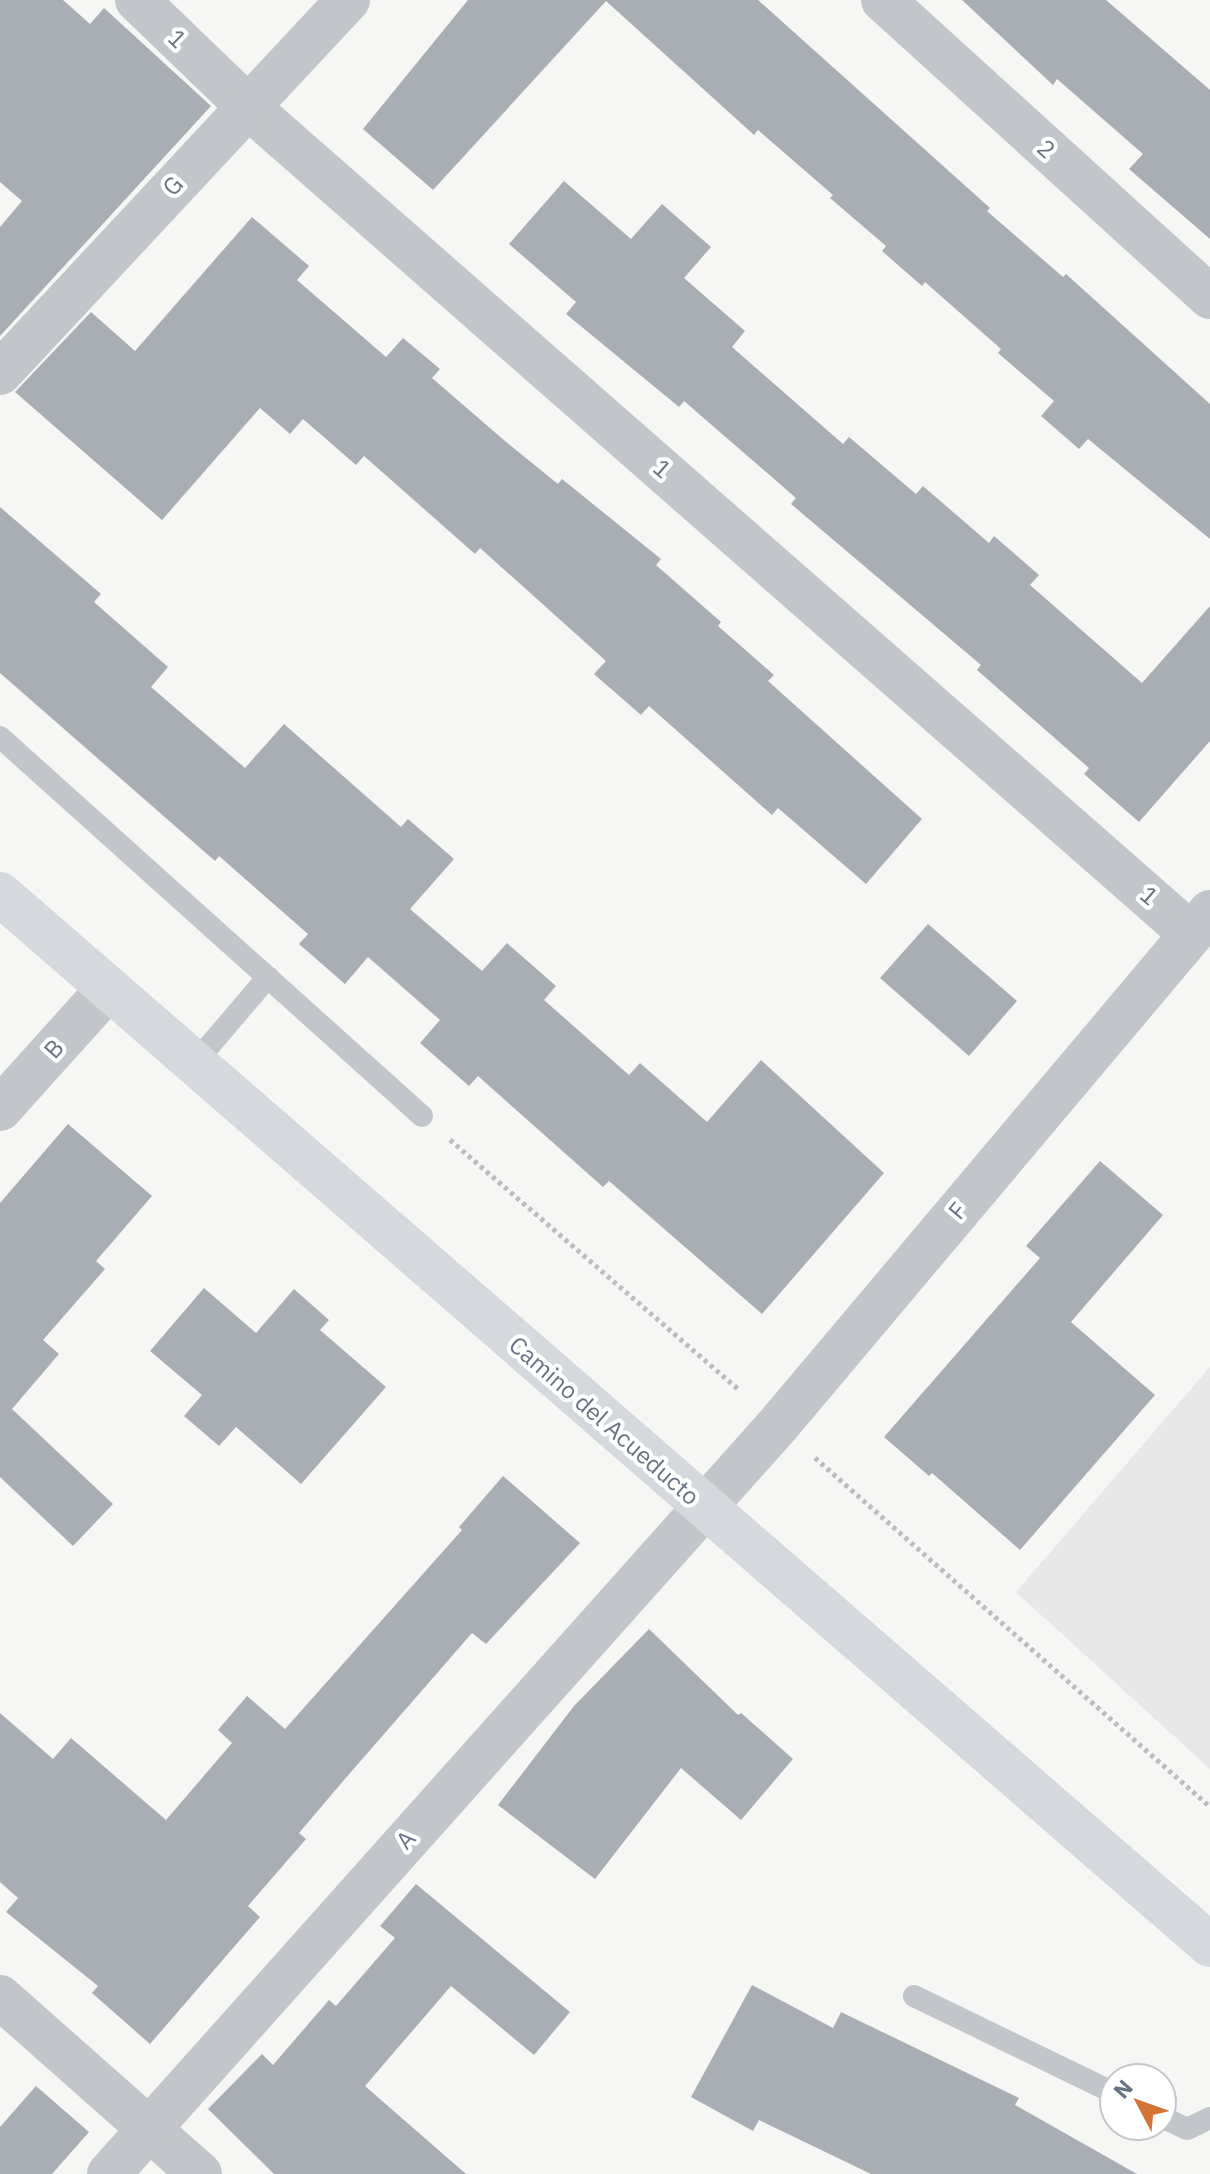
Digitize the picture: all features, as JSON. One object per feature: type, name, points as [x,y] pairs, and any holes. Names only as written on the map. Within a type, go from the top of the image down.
[{"type":"main road","name":"Camino del Acueducto","points":[[0,894],[193,1065],[1210,1945]]},
{"type":"street","name":"1","points":[[137,0],[247,106],[1201,923]]},
{"type":"street","name":"G","points":[[0,373],[348,0]]},
{"type":"street","name":"2","points":[[883,0],[1210,297]]},
{"type":"street","name":"F","points":[[704,1507],[788,1413],[1201,923]]},
{"type":"street","name":"B","points":[[0,1109],[107,990]]},
{"type":"street","name":"A","points":[[109,2174],[704,1507]]},
{"type":"street","points":[[0,1997],[200,2174]]},
{"type":"lane","points":[[0,737],[422,1116]]},
{"type":"lane","points":[[193,1065],[268,977]]},
{"type":"lane","points":[[914,1996],[1098,2085]]},
{"type":"lane","points":[[1178,2125],[1187,2129],[1210,2118]]},
{"type":"shaded area","points":[[1210,1367],[1210,1769],[1016,1592]]},
{"type":"building","points":[[0,0],[63,0],[90,24],[104,8],[211,106],[0,336],[0,227],[22,201],[0,182]]},
{"type":"building","points":[[468,0],[758,0],[990,208],[987,211],[1063,277],[1066,274],[1210,404],[1210,539],[1088,439],[1079,449],[1041,416],[1054,401],[998,353],[1001,349],[925,282],[922,286],[882,251],[886,246],[830,198],[833,195],[758,130],[754,135],[606,1],[433,190],[363,129]]},
{"type":"building","points":[[962,0],[1106,0],[1210,90],[1210,239],[1129,169],[1143,154],[1057,79],[1053,85]]},
{"type":"building","points":[[564,181],[631,239],[662,204],[711,247],[684,278],[745,331],[732,347],[843,444],[849,437],[916,494],[923,486],[989,543],[994,536],[1039,575],[1030,585],[1142,683],[1210,606],[1210,741],[1139,822],[1084,774],[1089,768],[977,670],[981,665],[791,504],[796,498],[684,401],[679,407],[566,314],[576,302],[509,244]]},
{"type":"building","points":[[252,217],[309,266],[297,280],[386,357],[403,338],[440,369],[432,378],[505,441],[558,484],[562,479],[661,559],[656,565],[721,622],[718,626],[774,675],[768,681],[922,819],[866,884],[778,808],[772,815],[649,706],[641,715],[594,674],[606,661],[480,548],[475,554],[364,456],[356,465],[303,419],[290,434],[260,408],[162,520],[15,392],[91,312],[135,351]]},
{"type":"building","points":[[0,507],[101,594],[94,602],[168,667],[151,687],[245,768],[284,724],[401,827],[408,819],[454,859],[410,909],[482,971],[507,943],[556,986],[544,1000],[629,1075],[640,1063],[707,1122],[761,1060],[884,1173],[762,1314],[609,1181],[603,1187],[478,1076],[469,1086],[420,1043],[440,1020],[368,957],[345,984],[299,944],[308,934],[219,856],[215,861],[0,673]]},
{"type":"building","points":[[928,924],[1017,1001],[969,1056],[880,978]]},
{"type":"building","points":[[68,1124],[152,1196],[96,1261],[105,1269],[43,1340],[59,1354],[12,1409],[113,1504],[73,1546],[0,1477],[0,1203]]},
{"type":"building","points":[[1100,1161],[1163,1215],[1071,1322],[1155,1395],[1020,1550],[932,1473],[929,1476],[884,1437],[1040,1258],[1026,1246]]},
{"type":"building","points":[[204,1288],[256,1333],[294,1289],[329,1320],[320,1330],[386,1387],[301,1484],[236,1427],[219,1446],[184,1416],[202,1395],[150,1351]]},
{"type":"building","points":[[503,1476],[580,1543],[486,1644],[472,1633],[344,1780],[299,1833],[306,1839],[248,1906],[260,1917],[150,2044],[92,1993],[98,1986],[6,1912],[18,1898],[0,1882],[0,1713],[53,1759],[71,1738],[166,1820],[232,1743],[218,1730],[247,1696],[285,1729],[462,1530],[459,1527]]},
{"type":"building","points":[[649,1629],[738,1715],[741,1713],[793,1759],[741,1820],[681,1768],[595,1879],[498,1805],[574,1706]]},
{"type":"building","points":[[416,1884],[570,2012],[534,2055],[451,1986],[365,2086],[466,2174],[274,2174],[208,2109],[262,2054],[273,2065],[329,2000],[336,2006],[395,1938],[380,1926]]},
{"type":"building","points":[[752,1985],[833,2028],[841,2012],[1019,2098],[1015,2105],[1137,2174],[871,2174],[759,2120],[753,2131],[691,2097]]},
{"type":"building","points":[[36,2086],[89,2132],[52,2174],[0,2174],[0,2127]]}]
